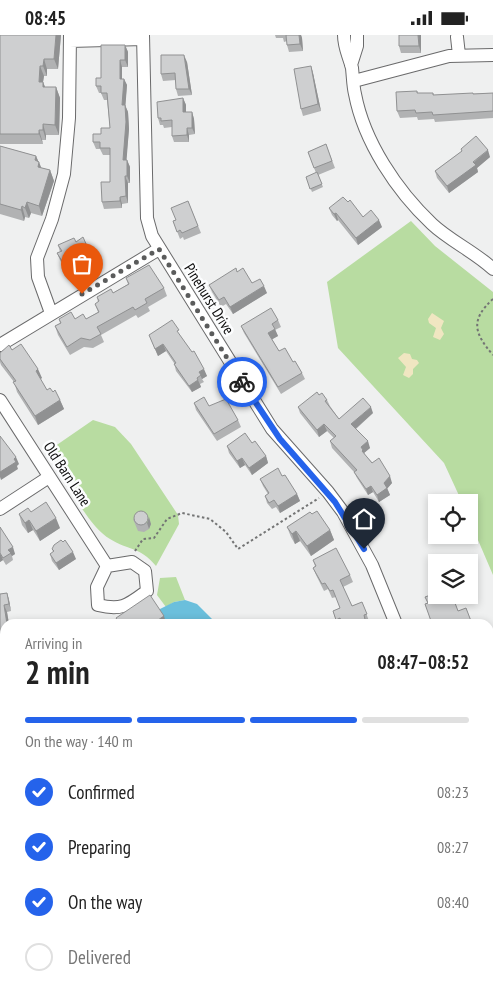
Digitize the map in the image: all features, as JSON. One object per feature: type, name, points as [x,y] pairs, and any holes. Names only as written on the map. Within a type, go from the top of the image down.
[{"type":"street","points":[[344,35],[344,47],[351,65],[355,95],[366,129],[405,195],[432,225],[493,269]]},
{"type":"street","points":[[351,65],[357,46],[357,35]]},
{"type":"street","points":[[51,313],[40,285],[36,267],[40,246],[52,219],[64,174],[69,117],[70,38],[143,37]]},
{"type":"street","name":"Pinehurst Drive","points":[[143,37],[147,218],[152,236],[272,429],[325,488],[343,513],[372,565],[394,619]]},
{"type":"street","points":[[457,37],[459,55]]},
{"type":"street","points":[[354,81],[449,56],[493,55]]},
{"type":"street","points":[[0,345],[159,249]]},
{"type":"street","name":"Old Barn Lane","points":[[0,400],[107,566]]},
{"type":"street","points":[[0,509],[49,477]]},
{"type":"street","points":[[132,562],[146,571],[147,591],[128,605],[114,609],[98,605],[97,587],[107,566],[132,562]]},
{"type":"path","points":[[493,299],[484,307],[477,322],[480,339],[493,355]]},
{"type":"path","points":[[135,551],[143,539],[154,538],[167,519],[182,513],[210,519],[226,532],[238,549],[319,499]]},
{"type":"green space","points":[[411,221],[435,246],[493,292],[493,575],[478,540],[478,494],[458,494],[444,463],[338,348],[327,282]]},
{"type":"green space","points":[[93,420],[115,427],[131,444],[178,515],[179,524],[156,566],[144,555],[117,543],[101,532],[84,512],[48,451]]},
{"type":"green space","points":[[176,577],[185,600],[174,602],[166,607],[157,595],[160,578]]},
{"type":"sand","points":[[432,313],[444,321],[441,328],[444,334],[440,340],[433,337],[436,328],[429,323],[428,319]]},
{"type":"sand","points":[[404,353],[410,354],[412,359],[417,360],[419,363],[413,369],[413,374],[409,378],[403,375],[406,367],[398,358]]},
{"type":"water","points":[[185,600],[197,604],[212,619],[162,619],[158,610],[174,602]]},
{"type":"building","points":[[0,35],[56,35],[54,59],[44,59],[43,66],[40,66],[39,82],[43,82],[43,87],[56,87],[55,125],[43,124],[43,130],[39,130],[39,134],[0,134]]},
{"type":"building","points":[[286,35],[299,35],[300,44],[287,45]]},
{"type":"building","points":[[399,35],[418,35],[419,46],[399,46]]},
{"type":"building","points":[[101,45],[125,45],[125,60],[120,60],[120,79],[124,79],[122,105],[125,105],[126,122],[123,160],[127,160],[127,176],[125,176],[126,196],[120,197],[120,201],[102,202],[101,182],[110,182],[110,148],[100,148],[100,142],[93,142],[93,134],[101,134],[101,128],[110,128],[107,93],[101,93],[101,86],[96,86],[96,78],[101,78]]},
{"type":"building","points":[[161,55],[184,55],[189,89],[176,89],[175,73],[161,74]]},
{"type":"building","points":[[311,66],[318,104],[301,109],[294,69]]},
{"type":"building","points":[[417,91],[417,93],[433,93],[433,95],[493,93],[493,111],[433,115],[432,112],[416,113],[415,110],[397,111],[396,92]]},
{"type":"building","points":[[183,98],[183,112],[192,112],[192,128],[187,128],[187,135],[172,136],[172,120],[161,121],[161,118],[158,118],[157,102]]},
{"type":"building","points":[[476,136],[488,150],[473,162],[476,165],[447,186],[435,171],[462,151],[461,149]]},
{"type":"building","points":[[326,144],[332,161],[314,168],[308,152]]},
{"type":"building","points":[[0,146],[36,156],[35,160],[39,162],[38,167],[50,170],[39,206],[27,202],[25,208],[22,206],[21,210],[0,204]]},
{"type":"building","points":[[317,172],[322,184],[310,189],[306,177]]},
{"type":"building","points":[[343,197],[348,202],[350,200],[363,217],[371,210],[379,220],[356,238],[336,213],[334,214],[329,208]]},
{"type":"building","points":[[188,201],[198,226],[182,233],[180,230],[177,232],[173,221],[176,220],[171,208]]},
{"type":"building","points":[[83,237],[90,253],[82,258],[84,261],[68,271],[57,253],[62,251],[58,245],[74,238],[76,242]]},
{"type":"building","points":[[149,265],[164,288],[145,299],[147,303],[135,310],[133,307],[97,327],[101,334],[90,340],[81,338],[67,347],[55,326],[61,323],[59,319],[71,312],[75,319],[83,314],[86,319],[99,312],[95,304],[99,301],[97,297],[111,289],[113,293],[129,284],[126,278]]},
{"type":"building","points":[[236,268],[237,272],[243,268],[252,283],[260,279],[264,286],[230,307],[224,297],[219,300],[209,285]]},
{"type":"building","points":[[271,308],[278,320],[272,324],[275,329],[268,333],[279,351],[285,348],[302,373],[278,387],[241,326]]},
{"type":"building","points":[[172,320],[179,330],[177,331],[192,352],[194,351],[204,369],[199,372],[201,375],[197,378],[198,380],[189,386],[163,344],[155,349],[149,335]]},
{"type":"building","points":[[21,344],[38,369],[36,371],[47,390],[50,388],[53,392],[55,390],[60,400],[35,416],[13,382],[16,381],[0,359],[0,353],[9,345],[12,350]]},
{"type":"building","points":[[317,392],[319,395],[322,393],[327,400],[325,401],[339,419],[363,398],[371,407],[351,424],[368,441],[361,447],[362,451],[372,463],[379,458],[390,476],[384,483],[387,488],[377,495],[371,486],[366,489],[354,472],[357,470],[330,441],[336,436],[324,424],[317,430],[298,407]]},
{"type":"building","points":[[204,397],[209,406],[226,399],[238,420],[214,434],[194,403]]},
{"type":"building","points":[[245,433],[252,443],[255,441],[266,456],[249,468],[242,458],[237,461],[227,446]]},
{"type":"building","points":[[0,436],[16,457],[14,459],[16,462],[0,472]]},
{"type":"building","points":[[278,468],[282,476],[285,475],[297,494],[278,506],[274,500],[269,503],[265,496],[269,493],[260,479]]},
{"type":"building","points":[[46,502],[56,518],[36,531],[29,520],[25,523],[19,514],[28,508],[31,512]]},
{"type":"building","points":[[138,511],[144,511],[148,518],[144,525],[138,525],[134,521],[134,515]]},
{"type":"building","points":[[317,511],[330,530],[307,546],[296,531],[292,534],[287,527],[310,512],[312,514]]},
{"type":"building","points":[[0,527],[13,547],[8,550],[11,553],[3,558],[0,553]]},
{"type":"building","points":[[61,540],[63,542],[65,540],[73,552],[56,563],[50,554],[54,551],[52,549],[54,545]]},
{"type":"building","points":[[336,548],[350,575],[340,580],[352,606],[362,602],[367,614],[364,615],[365,619],[336,619],[333,611],[340,608],[333,590],[330,591],[325,583],[322,584],[313,568],[316,566],[313,560]]},
{"type":"building","points":[[7,593],[9,604],[4,605],[6,619],[0,619],[0,594]]},
{"type":"building","points":[[150,595],[164,616],[160,619],[116,618]]},
{"type":"building","points":[[425,604],[455,604],[458,611],[466,608],[470,619],[430,619]]},
{"type":"way so far","points":[[82,294],[159,249],[242,382]]},
{"type":"route","points":[[242,382],[272,429],[335,502],[356,533],[364,549]]}]
